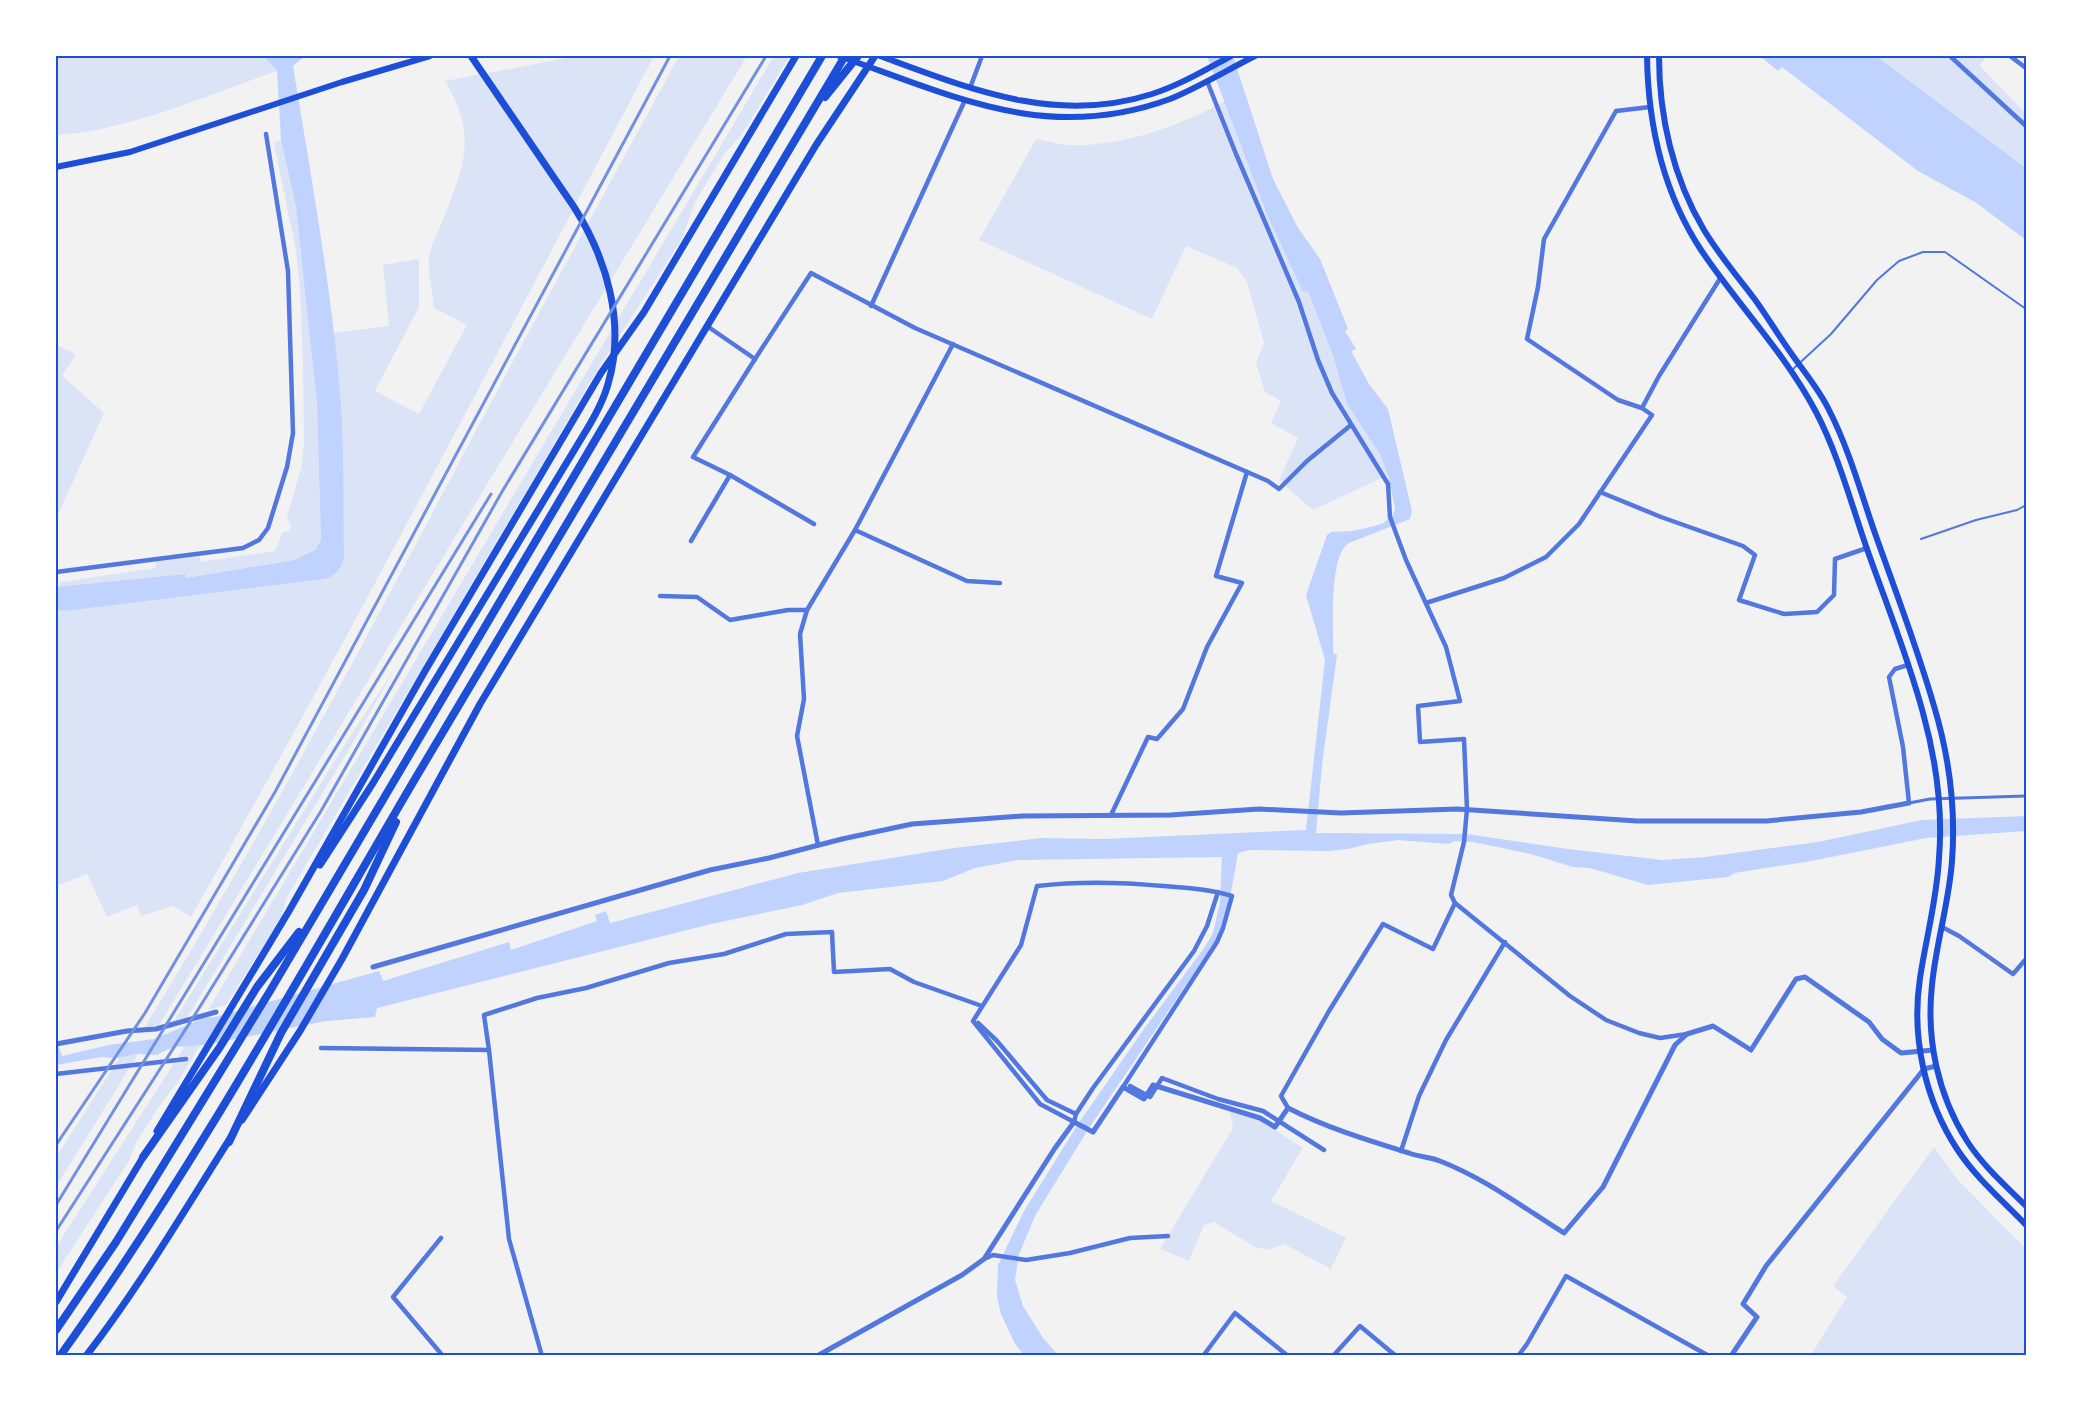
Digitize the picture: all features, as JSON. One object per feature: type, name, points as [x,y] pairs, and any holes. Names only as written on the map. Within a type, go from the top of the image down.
[{"type":"highway","points":[[56,1330],[116,1242],[270,991],[822,56]]},
{"type":"highway","points":[[60,1356],[132,1252],[235,1089],[414,782],[845,56]]},
{"type":"highway","points":[[807,120],[858,56]]},
{"type":"highway","points":[[229,1142],[281,1034],[364,890],[414,782]]},
{"type":"highway","points":[[142,1157],[220,1047],[257,987],[320,905]]},
{"type":"main road","points":[[56,167],[130,152],[429,56]]},
{"type":"main road","points":[[289,911],[373,783],[596,415],[608,386],[614,360],[615,329],[612,299],[588,231],[471,56]]},
{"type":"main road","points":[[56,1302],[289,911],[431,661],[601,373],[644,312],[796,56]]},
{"type":"main road","points":[[839,56],[965,100],[1003,110],[1033,116],[1088,117],[1145,107],[1180,94],[1255,56]]},
{"type":"main road","points":[[86,1356],[153,1262],[300,1030],[342,959],[480,704],[801,170],[875,56]]},
{"type":"main road","points":[[880,56],[1002,98],[1038,104],[1091,105],[1151,94],[1183,82],[1231,56]]},
{"type":"main road","points":[[1647,56],[1650,107],[1660,159],[1673,195],[1692,235],[1791,370],[1809,399],[1824,429],[1908,665],[1923,714],[1934,764],[1940,815],[1940,858],[1919,985],[1920,1051],[1936,1107],[1960,1153],[1980,1178],[2026,1225]]},
{"type":"main road","points":[[1659,56],[1661,94],[1667,130],[1688,199],[1714,245],[1812,380],[1836,424],[1935,710],[1948,769],[1952,814],[1952,858],[1932,986],[1933,1050],[1951,1110],[1970,1146],[2026,1206]]},
{"type":"street","points":[[970,88],[982,56]]},
{"type":"street","points":[[1950,56],[2026,126]]},
{"type":"street","points":[[2010,56],[2026,68]]},
{"type":"street","points":[[1210,80],[1236,154],[1299,302],[1318,360],[1332,393],[1388,484],[1390,517],[1406,560],[1446,646],[1460,701],[1418,706],[1420,742],[1464,739],[1466,828],[1451,895],[1455,903],[1570,996],[1606,1020],[1639,1033],[1660,1038],[1687,1034],[1713,1026],[1751,1050],[1796,979],[1805,977],[1869,1022],[1882,1039],[1901,1053],[1933,1050]]},
{"type":"street","points":[[871,306],[965,100]]},
{"type":"street","points":[[1426,603],[1504,578],[1546,557],[1579,524],[1652,415],[1642,408],[1618,400],[1527,339],[1538,287],[1544,239],[1570,189],[1616,111],[1650,107]]},
{"type":"street","points":[[56,572],[236,549],[256,542],[265,532],[291,451],[293,414],[286,250],[266,135]]},
{"type":"street","points":[[814,524],[693,457],[811,273],[871,306],[953,345],[1268,481],[1279,489],[1307,461],[1351,425]]},
{"type":"street","points":[[1642,408],[1659,376],[1722,277]]},
{"type":"street","points":[[707,326],[755,359]]},
{"type":"street","points":[[818,845],[797,736],[804,699],[800,634],[807,610],[855,530],[953,345]]},
{"type":"street","points":[[1111,815],[1148,737],[1157,739],[1183,710],[1207,647],[1242,583],[1216,576],[1246,472]]},
{"type":"street","points":[[691,542],[730,476]]},
{"type":"street","points":[[1599,492],[1743,546],[1755,555],[1739,600],[1784,614],[1817,612],[1834,594],[1835,559],[1867,548]]},
{"type":"street","points":[[855,530],[967,580],[1000,583]]},
{"type":"street","points":[[660,596],[697,597],[730,620],[788,610],[807,610]]},
{"type":"street","points":[[1908,665],[1895,669],[1889,677],[1903,747],[1909,803]]},
{"type":"street","points":[[373,967],[710,870],[912,824],[1022,816],[1170,815],[1259,809],[1319,813],[1467,809],[1637,821],[1766,820],[1861,812],[1929,799],[2026,796]]},
{"type":"street","points":[[1117,882],[1219,892],[1231,896],[1217,942],[1093,1132],[1040,1104],[972,1021],[1022,945],[1037,886],[1117,882]]},
{"type":"street","points":[[984,1259],[1055,1148],[1075,1123],[1076,1114],[1170,981],[1194,951],[1207,926],[1219,892]]},
{"type":"street","points":[[1455,903],[1433,948],[1383,924],[1329,1011],[1281,1096],[1288,1108],[1334,1129],[1424,1158],[1438,1160],[1483,1182],[1564,1233],[1603,1187],[1675,1045],[1687,1034]]},
{"type":"street","points":[[1942,927],[1959,936],[2013,974],[2026,959]]},
{"type":"street","points":[[542,1356],[509,1239],[484,1016],[537,998],[586,988],[669,963],[724,954],[786,934],[832,932],[834,972],[890,969],[914,982],[982,1006]]},
{"type":"street","points":[[1401,1151],[1419,1096],[1446,1040],[1505,942]]},
{"type":"street","points":[[57,1044],[127,1031],[156,1029],[216,1012]]},
{"type":"street","points":[[978,1023],[997,1041],[1047,1100],[1076,1114]]},
{"type":"street","points":[[321,1048],[489,1050]]},
{"type":"street","points":[[56,1074],[186,1059]]},
{"type":"street","points":[[1731,1356],[1757,1317],[1743,1304],[1766,1266],[1924,1069],[1936,1066]]},
{"type":"street","points":[[1130,1086],[1150,1097],[1161,1078],[1218,1099],[1263,1111],[1324,1150]]},
{"type":"street","points":[[1123,1087],[1144,1099],[1153,1085],[1260,1118],[1275,1128],[1288,1108]]},
{"type":"street","points":[[817,1356],[962,1275],[993,1255],[1026,1260],[1130,1238],[1167,1236]]},
{"type":"street","points":[[441,1238],[393,1297],[443,1356]]},
{"type":"street","points":[[1518,1356],[1566,1276],[1709,1356]]},
{"type":"street","points":[[1203,1356],[1235,1313],[1288,1356]]},
{"type":"street","points":[[1333,1356],[1360,1326],[1396,1356]]},
{"type":"lane","points":[[1791,370],[1831,334],[1876,280],[1899,261],[1923,252],[1945,252],[2026,309]]},
{"type":"lane","points":[[1921,539],[1976,520],[2017,510],[2026,505]]},
{"type":"shaded area","points":[[56,56],[264,56],[277,71],[124,124],[56,135]]},
{"type":"shaded area","points":[[578,56],[654,56],[368,596],[191,917],[173,906],[141,916],[137,905],[107,917],[87,874],[56,888],[56,610],[66,611],[324,579],[343,563],[342,420],[333,333],[389,326],[383,265],[419,259],[419,307],[375,391],[419,414],[467,325],[434,308],[429,268],[431,248],[456,184],[464,152],[462,118],[445,81]]},
{"type":"shaded area","points":[[679,56],[747,56],[159,1025],[144,1028],[189,954],[317,728]]},
{"type":"shaded area","points":[[774,56],[789,57],[742,134],[725,153],[695,202],[682,239],[598,369],[286,899],[282,916],[226,1005],[208,1010]]},
{"type":"shaded area","points":[[1876,56],[1988,56],[1979,65],[2026,114],[2026,168]]},
{"type":"shaded area","points":[[1225,101],[1268,217],[1303,291],[1308,290],[1333,355],[1347,404],[1380,453],[1388,475],[1313,510],[1279,480],[1298,438],[1271,423],[1281,401],[1265,392],[1256,363],[1264,343],[1247,282],[1237,268],[1186,246],[1152,319],[979,240],[1036,139],[1068,145],[1088,145],[1129,139],[1189,119]]},
{"type":"shaded area","points":[[281,140],[296,206],[308,311],[317,403],[321,540],[310,553],[294,560],[185,578],[185,574],[58,587],[61,582],[155,568],[156,562],[200,556],[200,562],[275,551],[282,533],[289,531],[291,526],[287,517],[301,468],[304,445],[303,364],[296,251],[274,143]]},
{"type":"shaded area","points":[[56,345],[76,354],[62,376],[104,413],[56,519]]},
{"type":"shaded area","points":[[396,667],[187,1018],[174,1021],[347,741]]},
{"type":"shaded area","points":[[200,1045],[178,1082],[137,1141],[129,1161],[56,1273],[56,1247],[185,1046]]},
{"type":"shaded area","points":[[138,1054],[56,1187],[56,1157],[120,1057]]},
{"type":"shaded area","points":[[1230,1112],[1260,1120],[1303,1148],[1271,1201],[1346,1238],[1331,1269],[1284,1244],[1268,1250],[1255,1247],[1214,1222],[1204,1225],[1189,1261],[1160,1249],[1233,1128]]},
{"type":"shaded area","points":[[1934,1147],[1958,1180],[2026,1249],[2026,1355],[1811,1355],[1847,1297],[1833,1286]]},
{"type":"water","points":[[264,56],[305,56],[293,66],[334,331],[342,419],[344,557],[342,565],[335,574],[324,579],[66,611],[56,610],[56,587],[185,574],[186,578],[294,560],[315,550],[321,540],[317,403],[296,207],[281,140],[277,71]]},
{"type":"water","points":[[1207,56],[1233,56],[1273,179],[1298,228],[1320,259],[1348,329],[1345,331],[1356,349],[1351,351],[1369,384],[1388,409],[1412,511],[1410,519],[1349,543],[1342,550],[1338,562],[1333,611],[1333,653],[1337,655],[1322,765],[1316,833],[1467,834],[1662,860],[1705,857],[1818,842],[1922,820],[2026,816],[2026,831],[1926,838],[1811,861],[1734,873],[1728,877],[1648,885],[1590,868],[1573,867],[1531,854],[1473,842],[1454,841],[1449,844],[1398,840],[1330,851],[1249,850],[1238,853],[1229,904],[1216,941],[1089,1128],[1036,1214],[1019,1254],[1015,1280],[1023,1306],[1043,1338],[1058,1355],[1024,1355],[1015,1344],[1001,1314],[997,1297],[998,1265],[1024,1211],[1078,1124],[1213,933],[1220,902],[1222,857],[1018,860],[975,868],[943,881],[838,893],[802,905],[711,924],[377,1008],[375,1017],[326,1021],[205,1045],[175,1047],[157,1055],[101,1057],[56,1065],[56,1039],[62,1056],[109,1045],[154,1039],[204,1018],[215,1017],[379,971],[383,981],[509,942],[511,950],[597,921],[595,915],[606,911],[610,923],[798,873],[954,848],[1042,838],[1103,839],[1306,830],[1325,660],[1306,595],[1327,535],[1331,532],[1353,531],[1382,524],[1393,515],[1395,508],[1388,475],[1380,454],[1347,404],[1333,355],[1308,291],[1303,292],[1268,217]]},
{"type":"water","points":[[1760,56],[1876,56],[2026,168],[2026,240],[1975,202],[1918,171],[1782,67],[1778,71]]},
{"type":"railway","points":[[56,1145],[145,1013],[275,792],[670,56]]},
{"type":"railway","points":[[56,1231],[196,1013],[321,811],[503,490],[766,56]]},
{"type":"railway","points":[[56,1205],[491,494]]}]
